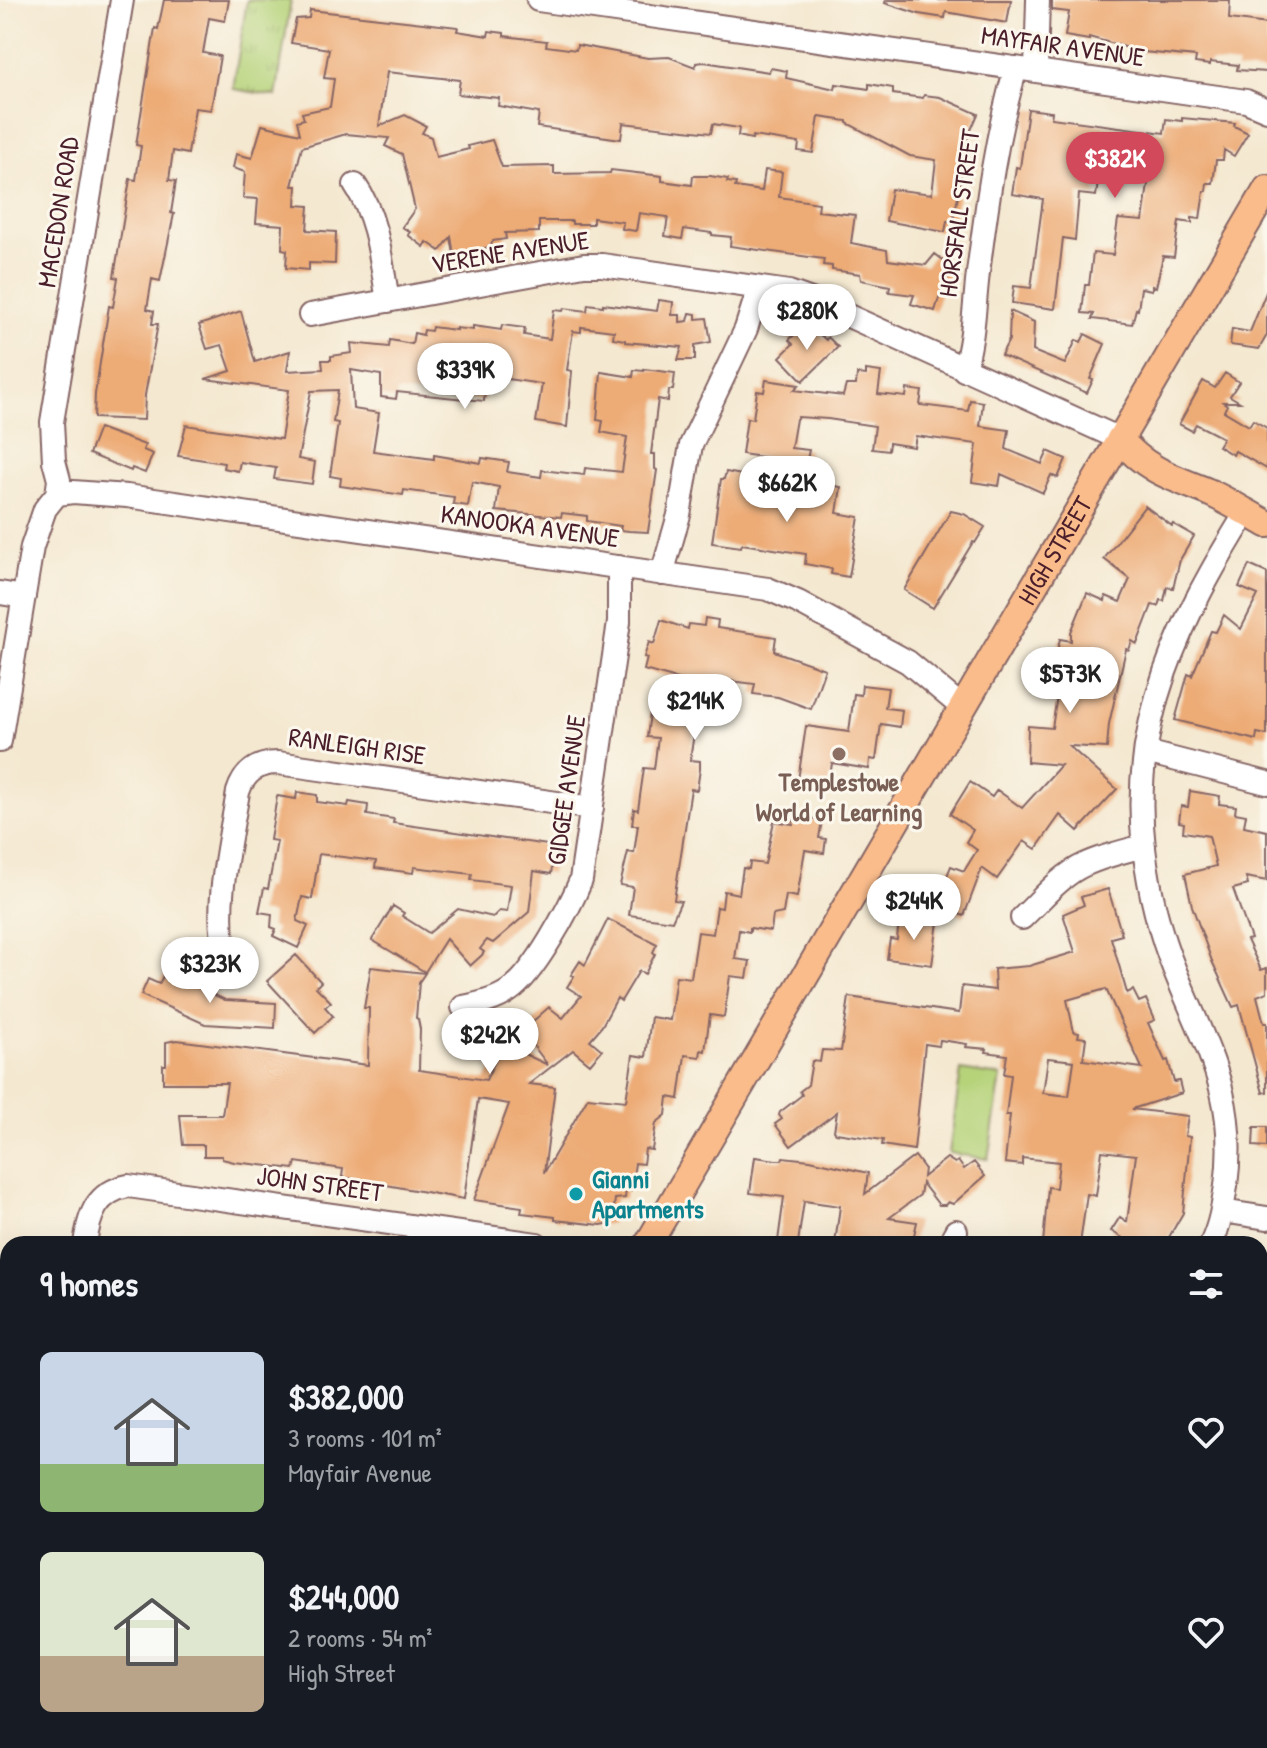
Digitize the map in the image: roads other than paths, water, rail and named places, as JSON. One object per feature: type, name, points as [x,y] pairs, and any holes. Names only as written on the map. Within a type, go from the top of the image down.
[{"type":"main road","name":"HIGH STREET","points":[[653,1236],[1267,189]]},
{"type":"main road","points":[[1120,439],[1136,456],[1172,479],[1207,492],[1256,518]]},
{"type":"street","name":"MAYFAIR AVENUE","points":[[538,0],[1257,100],[1267,110]]},
{"type":"street","name":"MACEDON ROAD","points":[[56,486],[52,422],[120,4]]},
{"type":"street","name":"HORSFALL STREET","points":[[956,366],[973,337],[972,318],[1001,117],[1037,4]]},
{"type":"street","points":[[355,185],[374,222],[388,301]]},
{"type":"street","name":"VERENE AVENUE","points":[[310,315],[592,265],[789,292],[820,303],[1120,439]]},
{"type":"street","points":[[671,575],[691,445],[746,329],[759,288]]},
{"type":"street","points":[[0,741],[15,603],[45,509],[56,486]]},
{"type":"street","name":"KANOOKA AVENUE","points":[[56,486],[73,492],[127,496],[776,592],[969,698]]},
{"type":"street","points":[[1214,1236],[1222,1211],[1229,1145],[1223,1091],[1214,1060],[1174,970],[1159,925],[1144,846],[1142,806],[1146,752],[1163,674],[1177,636],[1256,518]]},
{"type":"street","name":"GIDGEE AVENUE","points":[[463,1007],[499,997],[520,983],[573,899],[581,880],[628,569]]},
{"type":"street","points":[[0,593],[15,603]]},
{"type":"street","points":[[1146,752],[1267,783]]},
{"type":"street","name":"RANLEIGH RISE","points":[[226,949],[221,933],[221,910],[238,792],[244,778],[262,765],[278,763],[592,808]]},
{"type":"street","points":[[1022,918],[1066,876],[1082,866],[1144,846]]},
{"type":"street","name":"JOHN STREET","points":[[87,1236],[92,1211],[99,1199],[119,1187],[137,1186],[482,1236]]},
{"type":"street","points":[[1222,1211],[1267,1218]]},
{"type":"place","name":"Templestowe World of Learning","points":[[839,754]]},
{"type":"place","name":"Gianni Apartments","points":[[576,1194]]}]
